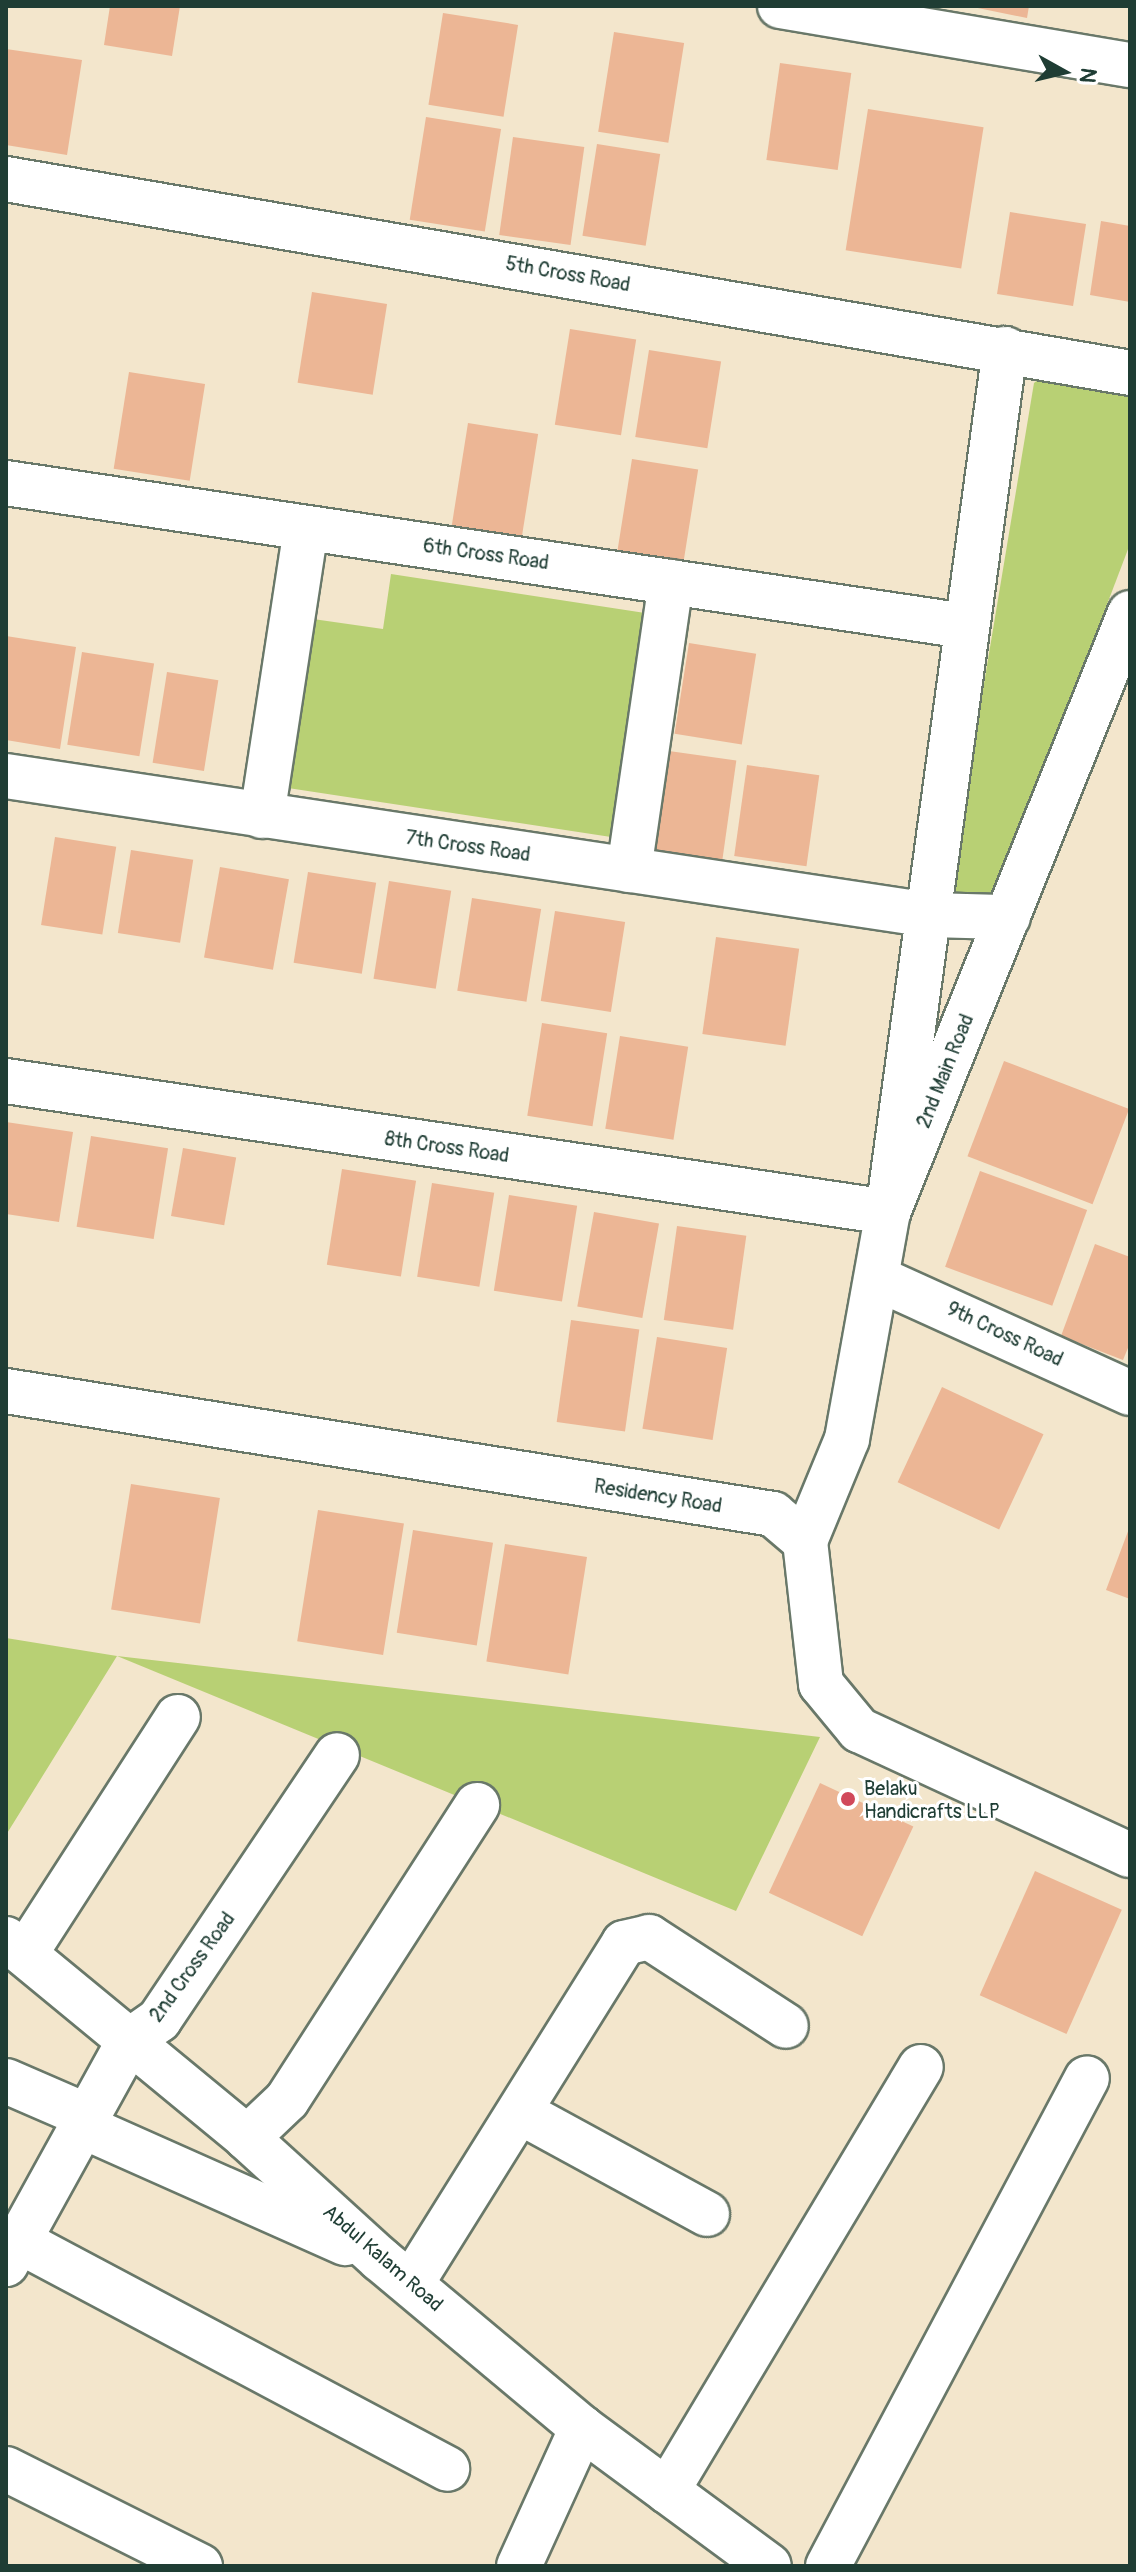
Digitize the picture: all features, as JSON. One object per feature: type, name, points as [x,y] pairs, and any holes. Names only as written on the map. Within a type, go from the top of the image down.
[{"type":"street","points":[[780,6],[846,11],[1130,65]]},
{"type":"street","name":"5th Cross Road","points":[[6,179],[1130,373]]},
{"type":"street","points":[[888,1212],[930,915],[965,626],[1005,349]]},
{"type":"street","name":"6th Cross Road","points":[[6,483],[965,626]]},
{"type":"street","points":[[262,816],[306,528]]},
{"type":"street","points":[[629,870],[671,582]]},
{"type":"street","name":"2nd Main Road","points":[[805,1541],[847,1439],[879,1279],[888,1212],[1130,613]]},
{"type":"street","name":"7th Cross Road","points":[[6,776],[930,915],[1008,917]]},
{"type":"street","name":"8th Cross Road","points":[[6,1081],[888,1212]]},
{"type":"street","name":"9th Cross Road","points":[[879,1279],[1130,1393]]},
{"type":"street","name":"Residency Road","points":[[6,1391],[773,1514],[805,1541]]},
{"type":"street","points":[[805,1541],[821,1684],[859,1730],[1130,1855]]},
{"type":"street","points":[[15,1946],[178,1717]]},
{"type":"street","name":"2nd Cross Road","points":[[12,2252],[129,2041],[159,2020],[337,1755]]},
{"type":"street","points":[[247,2138],[287,2100],[477,1805]]},
{"type":"street","points":[[6,2081],[396,2271],[520,2112],[624,1943],[649,1937],[786,2026]]},
{"type":"street","name":"Abdul Kalam Road","points":[[15,1946],[247,2138],[396,2271],[582,2428],[756,2562]]},
{"type":"street","points":[[667,2491],[921,2067]]},
{"type":"street","points":[[828,2566],[1087,2078]]},
{"type":"street","points":[[520,2112],[707,2214]]},
{"type":"street","points":[[12,2252],[447,2469]]},
{"type":"street","points":[[519,2566],[582,2428]]},
{"type":"street","points":[[6,2469],[200,2566]]},
{"type":"green space","points":[[1048,372],[1130,388],[1130,544],[993,904],[949,894],[1034,383]]},
{"type":"green space","points":[[391,574],[645,613],[611,837],[288,788],[313,619],[383,629]]},
{"type":"green space","points":[[6,1638],[117,1656],[6,1835]]},
{"type":"green space","points":[[117,1656],[820,1737],[736,1911]]},
{"type":"building","points":[[110,6],[180,6],[172,56],[104,45]]},
{"type":"building","points":[[968,6],[1029,6],[1027,18]]},
{"type":"building","points":[[443,13],[518,25],[504,117],[428,105]]},
{"type":"building","points":[[614,32],[684,43],[668,143],[598,132]]},
{"type":"building","points":[[6,49],[82,60],[67,155],[6,145]]},
{"type":"building","points":[[780,63],[851,73],[838,170],[766,160]]},
{"type":"building","points":[[868,109],[984,127],[961,269],[846,250]]},
{"type":"building","points":[[426,117],[501,129],[485,232],[410,220]]},
{"type":"building","points":[[513,137],[584,147],[571,245],[499,235]]},
{"type":"building","points":[[597,144],[660,154],[646,246],[582,236]]},
{"type":"building","points":[[1010,212],[1086,224],[1073,306],[997,294]]},
{"type":"building","points":[[1101,221],[1130,226],[1130,302],[1090,295]]},
{"type":"building","points":[[312,292],[387,304],[373,395],[298,383]]},
{"type":"building","points":[[570,329],[636,339],[621,435],[555,425]]},
{"type":"building","points":[[649,350],[721,361],[707,448],[635,437]]},
{"type":"building","points":[[129,372],[205,384],[190,481],[114,469]]},
{"type":"building","points":[[468,423],[538,434],[522,538],[452,527]]},
{"type":"building","points":[[632,459],[698,469],[684,561],[617,551]]},
{"type":"building","points":[[6,636],[76,647],[60,749],[6,740]]},
{"type":"building","points":[[689,643],[756,654],[742,745],[675,734]]},
{"type":"building","points":[[82,652],[154,663],[139,756],[67,745]]},
{"type":"building","points":[[167,672],[218,680],[204,771],[153,763]]},
{"type":"building","points":[[669,751],[736,760],[722,860],[655,851]]},
{"type":"building","points":[[747,765],[819,775],[806,866],[734,856]]},
{"type":"building","points":[[55,837],[116,847],[102,935],[41,925]]},
{"type":"building","points":[[131,850],[193,860],[180,943],[118,933]]},
{"type":"building","points":[[220,867],[289,879],[273,970],[204,958]]},
{"type":"building","points":[[308,872],[376,883],[362,974],[294,963]]},
{"type":"building","points":[[389,881],[451,891],[436,989],[374,979]]},
{"type":"building","points":[[472,898],[541,909],[526,1002],[457,991]]},
{"type":"building","points":[[555,911],[625,922],[611,1012],[541,1001]]},
{"type":"building","points":[[716,937],[799,949],[786,1046],[702,1034]]},
{"type":"building","points":[[542,1023],[607,1033],[592,1126],[527,1116]]},
{"type":"building","points":[[620,1036],[688,1047],[673,1140],[605,1129]]},
{"type":"building","points":[[1004,1061],[1129,1109],[1093,1204],[967,1156]]},
{"type":"building","points":[[6,1122],[73,1132],[59,1222],[6,1214]]},
{"type":"building","points":[[91,1136],[168,1148],[154,1239],[77,1227]]},
{"type":"building","points":[[183,1148],[236,1157],[224,1225],[171,1216]]},
{"type":"building","points":[[342,1169],[416,1181],[401,1277],[327,1265]]},
{"type":"building","points":[[980,1171],[1087,1210],[1052,1306],[945,1267]]},
{"type":"building","points":[[432,1183],[494,1193],[479,1287],[417,1277]]},
{"type":"building","points":[[509,1195],[577,1206],[562,1302],[494,1291]]},
{"type":"building","points":[[594,1212],[659,1223],[642,1318],[577,1307]]},
{"type":"building","points":[[677,1226],[746,1236],[733,1330],[664,1320]]},
{"type":"building","points":[[1095,1244],[1130,1257],[1130,1343],[1123,1360],[1061,1336]]},
{"type":"building","points":[[571,1320],[639,1330],[625,1432],[557,1422]]},
{"type":"building","points":[[657,1337],[727,1348],[713,1440],[642,1429]]},
{"type":"building","points":[[942,1387],[1044,1434],[999,1529],[898,1482]]},
{"type":"building","points":[[131,1484],[220,1498],[200,1624],[111,1609]]},
{"type":"building","points":[[318,1510],[404,1524],[383,1655],[297,1641]]},
{"type":"building","points":[[1130,1526],[1130,1599],[1106,1590]]},
{"type":"building","points":[[413,1530],[493,1543],[477,1645],[397,1633]]},
{"type":"building","points":[[505,1544],[587,1557],[568,1675],[486,1662]]},
{"type":"building","points":[[820,1783],[913,1827],[862,1936],[769,1893]]},
{"type":"building","points":[[1035,1871],[1122,1910],[1066,2034],[980,1995]]},
{"type":"place","name":"Belaku Handicrafts LLP","points":[[848,1799]]}]
